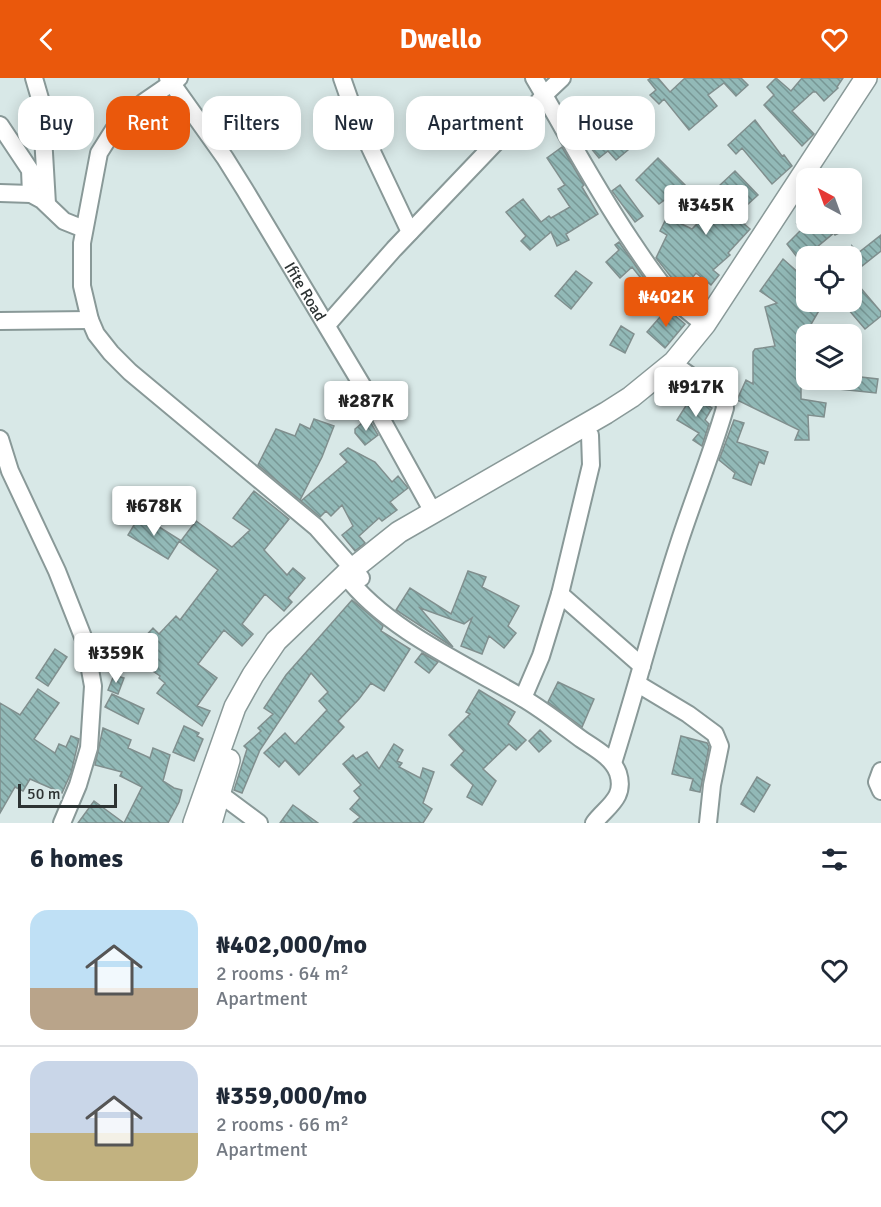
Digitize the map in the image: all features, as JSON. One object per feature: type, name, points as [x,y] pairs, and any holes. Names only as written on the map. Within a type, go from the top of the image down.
[{"type":"main road","points":[[211,823],[228,763],[251,706],[271,670],[288,646],[353,576],[399,532],[631,397],[674,362],[705,324],[866,78]]},
{"type":"main road","points":[[820,168],[864,100],[881,78]]},
{"type":"main road","points":[[194,823],[236,707],[253,675],[276,641],[353,576],[437,521],[641,406],[682,370],[714,330],[796,207]]},
{"type":"street","points":[[34,78],[41,102],[47,204]]},
{"type":"street","points":[[342,78],[356,118],[410,232]]},
{"type":"street","points":[[534,78],[607,205],[660,284],[690,314],[705,324]]},
{"type":"street","points":[[327,325],[410,232],[498,140],[530,112],[544,94],[562,78]]},
{"type":"street","points":[[173,80],[118,123],[99,153],[82,243],[82,286],[90,320],[96,334],[130,372],[316,527],[384,615],[472,670],[523,698],[613,763],[620,783],[617,800],[594,823]]},
{"type":"street","name":"Ifite Road","points":[[173,80],[225,158],[327,325],[372,400],[433,512]]},
{"type":"street","points":[[0,125],[30,170],[31,194]]},
{"type":"street","points":[[0,194],[31,194],[47,204],[64,221],[84,229]]},
{"type":"street","points":[[0,321],[90,320]]},
{"type":"street","points":[[613,763],[680,541],[725,408],[724,400],[682,370]]},
{"type":"street","points":[[523,698],[541,656],[560,594],[591,465],[590,435]]},
{"type":"street","points":[[0,439],[10,471],[57,571],[85,642],[93,686],[89,748],[78,785],[62,823]]},
{"type":"street","points":[[560,594],[642,666]]},
{"type":"street","points":[[638,684],[688,714],[715,734],[720,746],[712,785],[708,823]]},
{"type":"street","points":[[881,771],[877,782],[881,791]]},
{"type":"street","points":[[220,794],[259,823]]},
{"type":"building","points":[[658,78],[670,92],[685,78],[741,78],[748,85],[736,96],[724,83],[708,95],[717,106],[689,130],[664,99],[659,104],[655,96],[650,95],[656,90],[648,80]]},
{"type":"building","points":[[776,78],[791,91],[802,78],[843,78],[838,88],[824,101],[816,92],[813,92],[792,111],[814,134],[802,146],[764,105],[774,95],[767,87]]},
{"type":"building","points":[[755,120],[792,166],[772,184],[742,148],[736,154],[728,145]]},
{"type":"building","points":[[558,150],[564,150],[598,214],[566,234],[569,240],[557,246],[551,232],[530,250],[521,241],[526,236],[506,212],[523,199],[541,222],[570,207],[558,189],[565,185],[547,158]]},
{"type":"building","points":[[592,150],[628,150],[616,160],[608,151],[599,158]]},
{"type":"building","points":[[658,158],[685,185],[659,204],[636,180]]},
{"type":"building","points":[[735,171],[758,195],[735,216],[750,229],[728,253],[730,255],[713,270],[719,275],[711,285],[696,273],[682,291],[656,258],[667,235],[660,231],[667,217],[692,229],[726,194],[719,186]]},
{"type":"building","points":[[620,185],[643,216],[635,222],[612,191]]},
{"type":"building","points":[[797,234],[833,234],[818,246],[796,246],[796,256],[787,244]]},
{"type":"building","points":[[881,235],[881,251],[862,266],[862,250]]},
{"type":"building","points":[[619,242],[647,282],[642,286],[644,282],[632,267],[620,278],[606,262],[619,250],[615,245]]},
{"type":"building","points":[[783,259],[796,270],[796,312],[818,312],[811,324],[796,324],[796,390],[801,390],[801,399],[826,403],[824,417],[808,415],[809,440],[795,440],[799,430],[737,400],[746,380],[753,384],[753,352],[755,349],[775,346],[765,307],[777,303],[760,291]]},
{"type":"building","points":[[576,271],[592,283],[571,309],[555,296]]},
{"type":"building","points":[[862,290],[881,312],[881,316],[865,329],[851,312],[862,312]]},
{"type":"building","points":[[667,309],[685,324],[665,348],[647,332]]},
{"type":"building","points":[[621,326],[634,334],[625,353],[610,345]]},
{"type":"building","points":[[862,377],[878,379],[876,393],[848,390],[862,390]]},
{"type":"building","points":[[692,396],[712,408],[705,420],[709,424],[702,446],[693,440],[699,433],[677,420]]},
{"type":"building","points":[[368,418],[378,435],[365,445],[355,433],[355,429]]},
{"type":"building","points":[[314,419],[334,426],[322,457],[300,500],[258,465],[276,429],[295,436],[300,424],[310,429]]},
{"type":"building","points":[[734,420],[744,423],[737,442],[768,452],[764,464],[759,462],[751,485],[733,478],[735,473],[719,460]]},
{"type":"building","points":[[348,448],[375,462],[392,482],[398,476],[408,488],[390,502],[397,510],[382,521],[379,518],[359,536],[365,543],[355,551],[342,535],[353,526],[342,505],[331,516],[326,511],[320,517],[301,501],[347,462],[340,454]]},
{"type":"building","points":[[254,491],[289,519],[264,550],[287,575],[293,568],[305,578],[288,598],[292,602],[284,611],[265,594],[242,624],[253,634],[242,646],[224,630],[198,664],[217,678],[197,706],[210,711],[202,726],[157,693],[165,683],[159,678],[160,676],[141,663],[151,650],[141,641],[153,628],[159,634],[176,616],[180,620],[218,570],[180,542],[196,521],[232,547],[250,530],[233,518]]},
{"type":"building","points":[[140,515],[180,540],[168,559],[128,535]]},
{"type":"building","points":[[468,571],[486,577],[482,587],[519,606],[508,626],[516,633],[504,648],[489,636],[482,654],[461,646],[472,618],[464,624],[420,608],[453,647],[396,610],[410,588],[451,614]]},
{"type":"building","points":[[352,600],[383,626],[381,631],[410,649],[384,691],[371,683],[338,721],[344,727],[299,775],[285,760],[279,767],[264,753],[285,733],[295,744],[327,710],[319,701],[328,692],[311,673],[260,750],[242,793],[234,790],[247,749],[244,746],[261,731],[258,728],[273,714],[264,708],[286,675]]},
{"type":"building","points":[[55,649],[67,657],[48,686],[36,678]]},
{"type":"building","points":[[422,653],[438,662],[429,673],[415,662]]},
{"type":"building","points":[[114,675],[124,678],[118,694],[108,690]]},
{"type":"building","points":[[558,682],[594,699],[582,727],[548,702]]},
{"type":"building","points":[[38,689],[59,703],[34,739],[55,753],[59,744],[66,747],[71,736],[79,739],[71,773],[62,793],[30,779],[23,791],[15,787],[0,813],[0,703],[20,715]]},
{"type":"building","points":[[479,690],[515,712],[508,724],[526,740],[516,750],[509,744],[483,769],[496,781],[482,805],[467,797],[473,785],[451,765],[464,751],[449,735],[470,714],[466,712]]},
{"type":"building","points":[[112,694],[144,709],[138,724],[105,707]]},
{"type":"building","points":[[184,726],[199,733],[197,736],[203,739],[194,761],[173,752]]},
{"type":"building","points":[[103,728],[131,740],[128,748],[150,758],[153,748],[170,755],[163,781],[182,790],[179,802],[168,823],[124,823],[142,787],[120,776],[122,772],[95,765]]},
{"type":"building","points":[[540,730],[551,741],[539,752],[529,741]]},
{"type":"building","points":[[681,736],[707,743],[709,747],[700,792],[690,790],[693,779],[672,774]]},
{"type":"building","points":[[394,744],[403,750],[397,761],[402,763],[399,767],[420,778],[423,768],[434,772],[423,803],[432,809],[423,823],[353,823],[360,817],[350,809],[360,798],[354,791],[361,785],[343,764],[353,755],[356,759],[367,752],[379,769]]},
{"type":"building","points":[[757,777],[770,785],[754,812],[741,804]]},
{"type":"building","points":[[94,801],[124,823],[78,823]]},
{"type":"building","points":[[293,805],[318,823],[280,823]]}]
